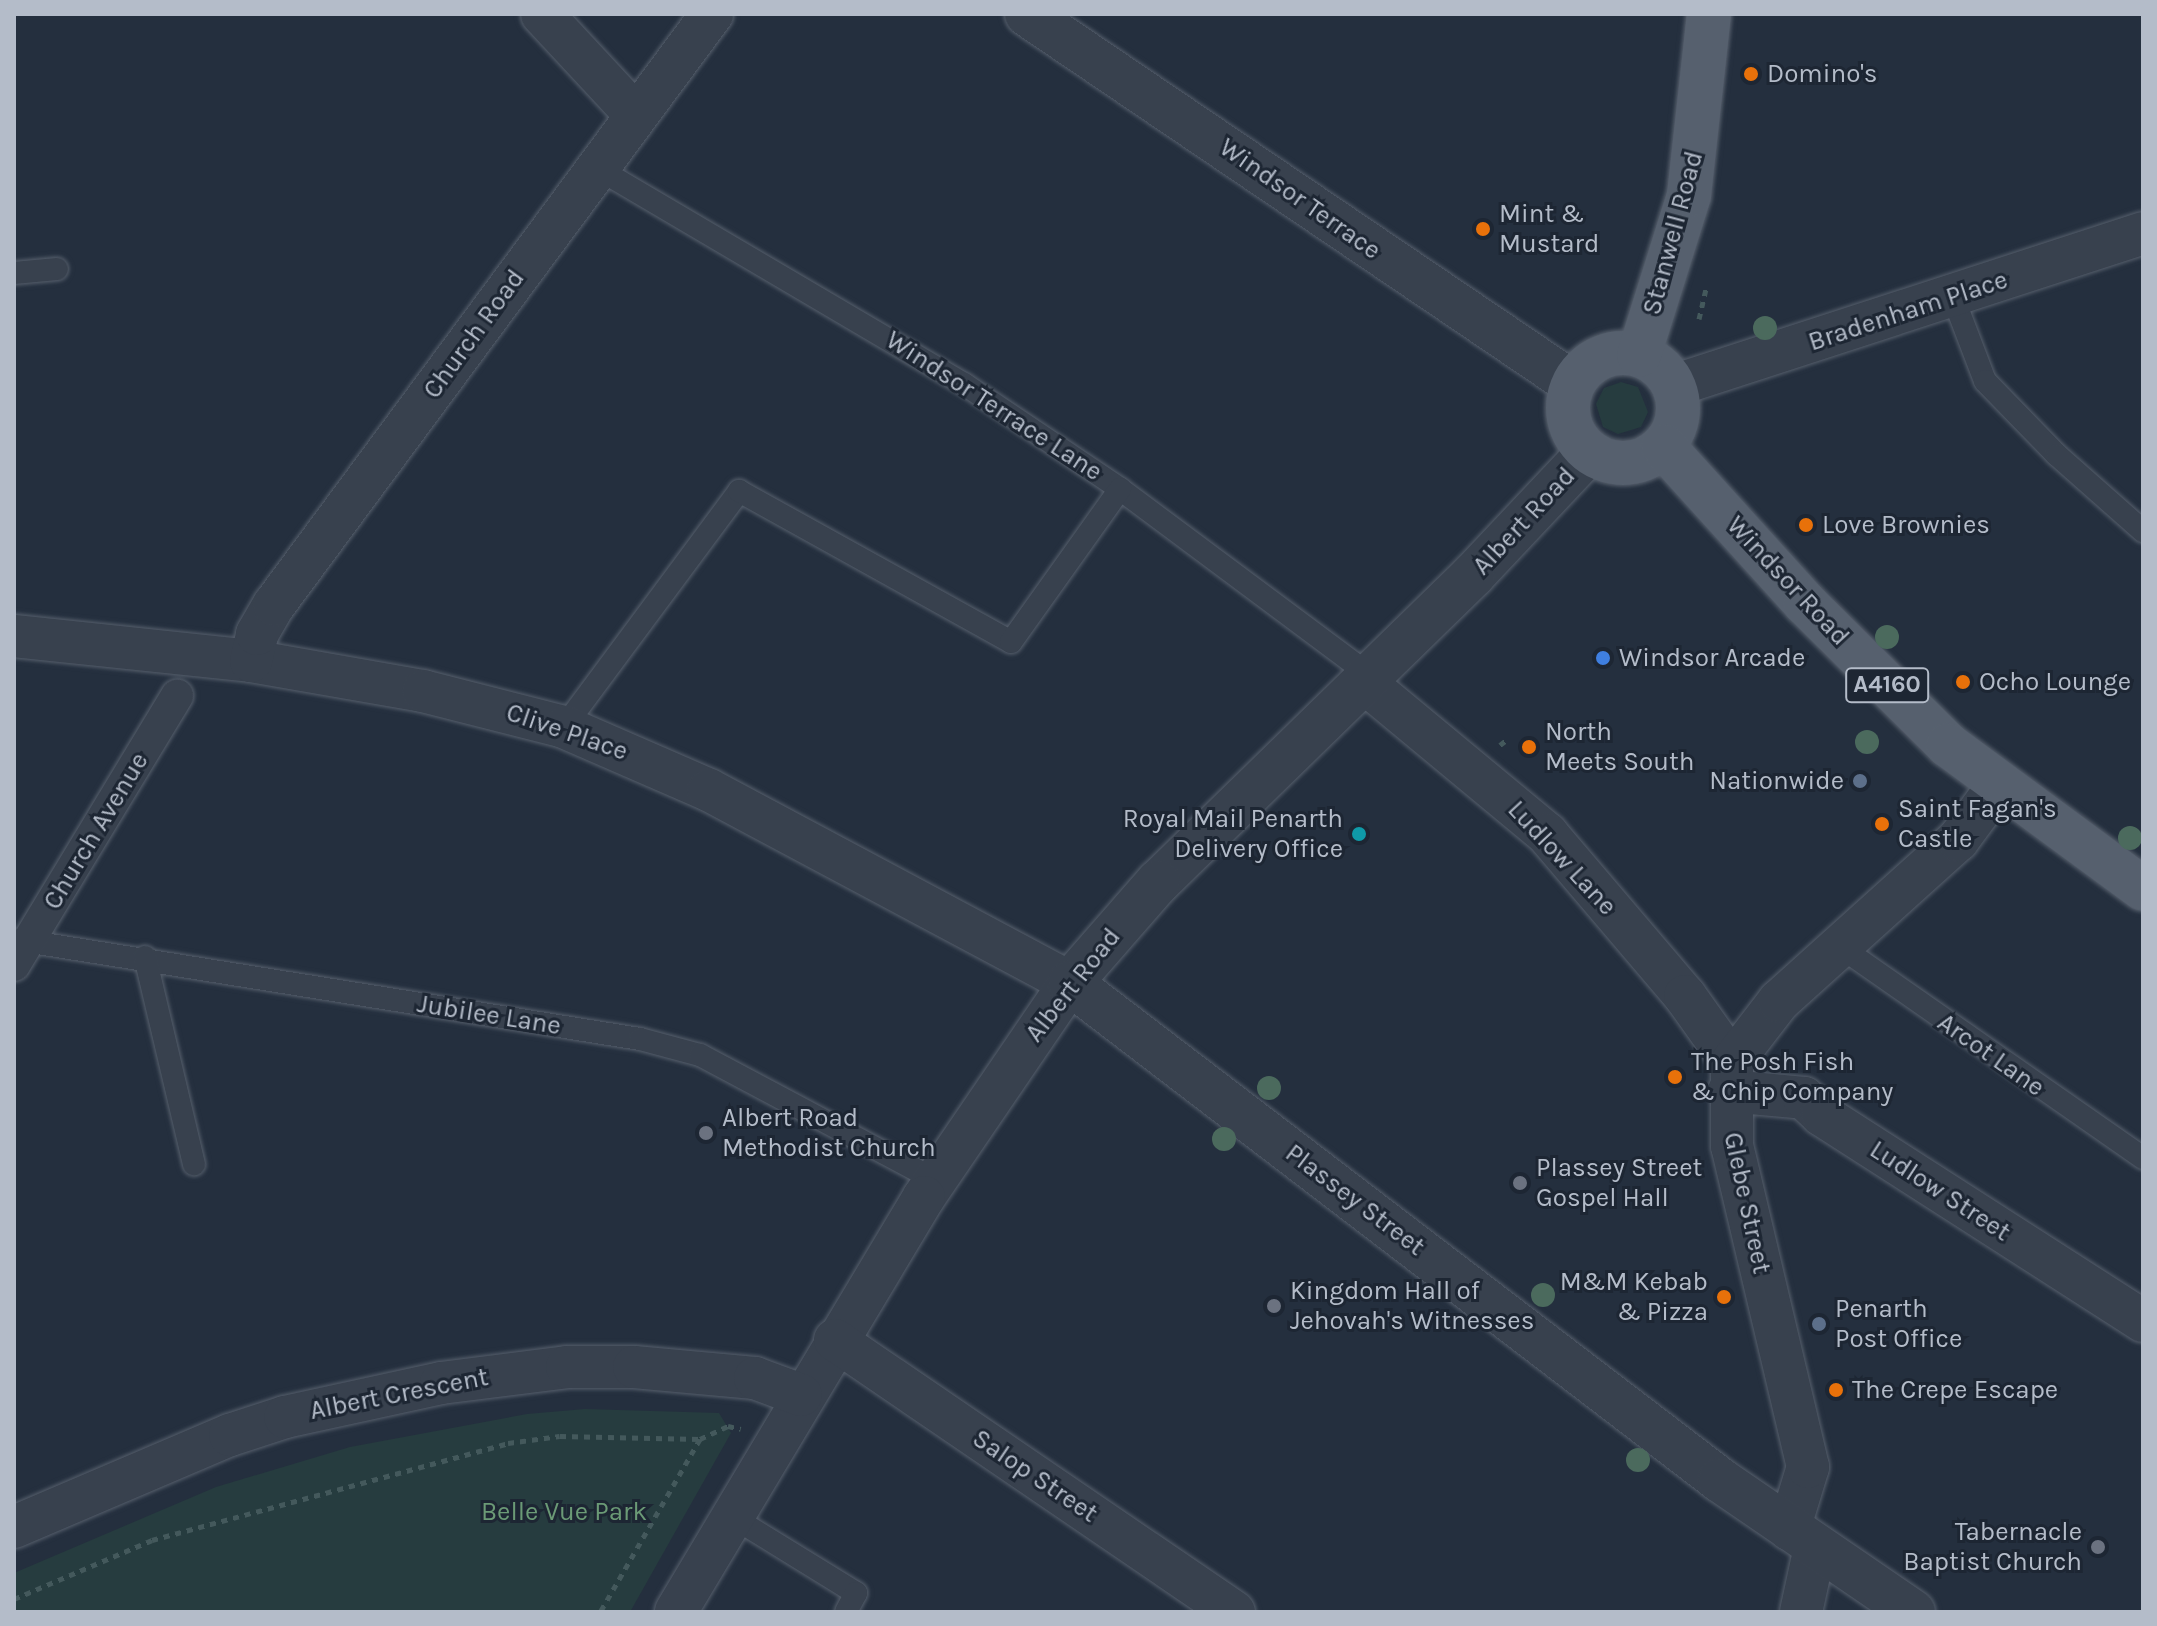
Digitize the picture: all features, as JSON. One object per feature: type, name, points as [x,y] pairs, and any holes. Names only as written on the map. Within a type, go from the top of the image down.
[{"type":"main road","name":"Stanwell Road","points":[[1639,355],[1689,195],[1709,14]]},
{"type":"main road","points":[[1639,355],[1664,371],[1673,386],[1677,417],[1663,446],[1637,461],[1622,463],[1589,452],[1570,425],[1572,383],[1604,356],[1639,355]]},
{"type":"main road","name":"Windsor Road","points":[[1663,446],[1857,655],[1998,786],[2143,889]]},
{"type":"street","points":[[542,14],[636,115]]},
{"type":"street","name":"Church Road","points":[[251,661],[257,634],[274,605],[712,14]]},
{"type":"street","name":"Windsor Terrace","points":[[1027,14],[1572,383]]},
{"type":"street","name":"Bradenham Place","points":[[1673,386],[2143,233]]},
{"type":"street","name":"Albert Road","points":[[676,1612],[801,1395],[935,1180],[1070,983],[1158,882],[1368,679],[1589,452]]},
{"type":"street","name":"Clive Place","points":[[14,636],[251,661],[423,691],[564,727],[709,790],[1070,983]]},
{"type":"street","name":"Ludlow Lane","points":[[1368,679],[1547,834],[1685,996],[1730,1076]]},
{"type":"street","name":"Church Avenue","points":[[19,949],[177,696]]},
{"type":"street","points":[[1730,1076],[1779,1001],[1842,948],[1958,840],[1998,786]]},
{"type":"street","name":"Plassey Street","points":[[1070,983],[1802,1538],[1913,1612]]},
{"type":"street","name":"Ludlow Street","points":[[1730,1076],[1804,1098],[1822,1115],[2143,1321]]},
{"type":"street","name":"Glebe Street","points":[[1730,1076],[1732,1146],[1808,1467],[1802,1538],[1801,1612]]},
{"type":"street","name":"Salop Street","points":[[835,1340],[1234,1612]]},
{"type":"street","name":"Albert Crescent","points":[[14,1527],[230,1435],[285,1417],[441,1383],[567,1367],[634,1367],[755,1378],[801,1395]]},
{"type":"lane","name":"Windsor Terrace Lane","points":[[597,168],[865,322],[1120,489],[1368,679]]},
{"type":"lane","points":[[14,273],[57,269]]},
{"type":"lane","points":[[1953,297],[1985,381],[2057,455],[2143,531]]},
{"type":"lane","points":[[564,727],[739,491],[1011,642],[1120,489]]},
{"type":"lane","name":"Arcot Lane","points":[[1842,948],[2143,1158]]},
{"type":"lane","name":"Jubilee Lane","points":[[19,949],[145,957],[640,1039],[700,1055],[935,1180]]},
{"type":"lane","points":[[145,957],[194,1164]]},
{"type":"lane","points":[[731,1516],[856,1593],[846,1612]]},
{"type":"path","points":[[1690,315],[1699,319],[1702,331]]},
{"type":"path","points":[[14,1599],[152,1540],[508,1443],[560,1436],[700,1439],[600,1612]]},
{"type":"green space","points":[[1621,382],[1638,387],[1648,412],[1641,427],[1618,434],[1603,427],[1596,404],[1604,388]]},
{"type":"green space","name":"Belle Vue Park","points":[[585,1409],[719,1413],[731,1433],[630,1612],[14,1612],[14,1573],[216,1487],[350,1447],[527,1414]]},
{"type":"place","name":"Domino's","points":[[1751,74]]},
{"type":"place","name":"Mint & Mustard","points":[[1483,229]]},
{"type":"place","name":"Love Brownies","points":[[1806,525]]},
{"type":"place","name":"Windsor Arcade","points":[[1603,658]]},
{"type":"place","name":"Ocho Lounge","points":[[1963,682]]},
{"type":"place","name":"North Meets South","points":[[1529,747]]},
{"type":"place","name":"Nationwide","points":[[1860,781]]},
{"type":"place","name":"Saint Fagan's Castle","points":[[1882,824]]},
{"type":"place","name":"Royal Mail Penarth Delivery Office","points":[[1359,834]]},
{"type":"place","name":"The Posh Fish & Chip Company","points":[[1675,1077]]},
{"type":"place","name":"Albert Road Methodist Church","points":[[706,1133]]},
{"type":"place","name":"Plassey Street Gospel Hall","points":[[1520,1183]]},
{"type":"place","name":"M&M Kebab & Pizza","points":[[1724,1297]]},
{"type":"place","name":"Kingdom Hall of Jehovah's Witnesses","points":[[1274,1306]]},
{"type":"place","name":"Penarth Post Office","points":[[1819,1324]]},
{"type":"place","name":"The Crepe Escape","points":[[1836,1390]]},
{"type":"place","name":"Tabernacle Baptist Church","points":[[2098,1547]]}]
